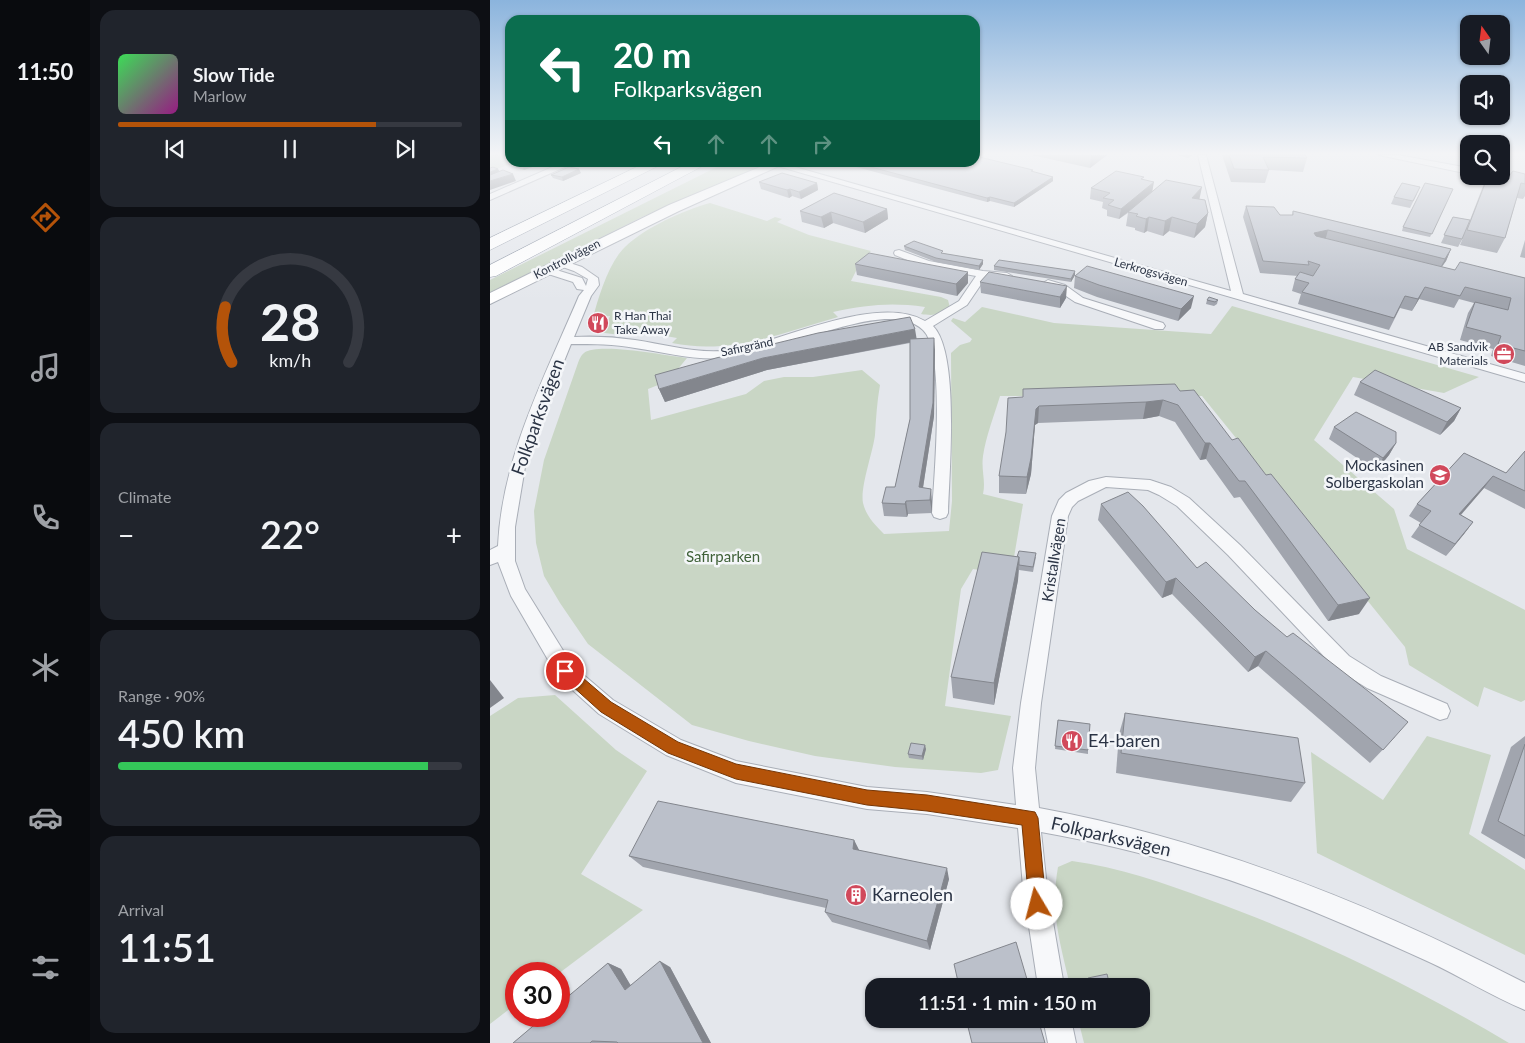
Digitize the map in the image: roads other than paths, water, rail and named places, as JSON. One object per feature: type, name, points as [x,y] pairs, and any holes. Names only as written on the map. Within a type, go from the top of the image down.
[{"type":"highway","points":[[490,244],[561,204]]},
{"type":"highway","points":[[490,244],[573,204]]},
{"type":"highway","points":[[490,260],[603,204]]},
{"type":"highway","points":[[490,272],[623,204]]},
{"type":"highway","points":[[565,234],[634,204]]},
{"type":"street","name":"Kontrollvägen","points":[[490,299],[685,204]]},
{"type":"street","name":"Lerkrogsvägen","points":[[917,204],[1525,378]]},
{"type":"street","points":[[1214,204],[1238,297]]},
{"type":"street","points":[[899,253],[926,264],[1061,285],[1067,293],[1079,300],[1159,326]]},
{"type":"street","name":"Folkparksvägen","points":[[561,263],[578,269],[593,278],[593,285],[585,296],[530,428],[517,467],[498,553],[506,561],[517,591],[565,671],[606,707],[674,748],[736,772],[867,798],[927,803],[1030,818],[1084,828],[1189,855],[1268,882],[1357,917],[1452,959],[1525,997]]},
{"type":"street","points":[[546,270],[578,280],[585,296]]},
{"type":"street","points":[[940,513],[943,398],[940,350],[934,334],[926,325],[963,303],[983,274]]},
{"type":"street","name":"Safirgränd","points":[[566,341],[621,342],[705,355],[734,353],[828,327],[881,316],[908,318],[926,325]]},
{"type":"street","name":"Kristallvägen","points":[[1050,978],[1035,887],[1024,768],[1031,703],[1060,516],[1065,504],[1072,497],[1094,485],[1106,482],[1150,485],[1166,491],[1183,502],[1234,550],[1342,662],[1374,682],[1440,711]]},
{"type":"street","points":[[1059,1028],[1062,1043]]},
{"type":"place","name":"R Han Thai Take Away","points":[[598,323]]},
{"type":"place","name":"AB Sandvik Materials","points":[[1504,354]]},
{"type":"place","name":"Mockasinen Solbergaskolan","points":[[1440,475]]},
{"type":"place","name":"E4-baren","points":[[1072,741]]},
{"type":"place","name":"Karneolen","points":[[856,895]]},
{"type":"park label","name":"Safirparken","points":[[723,557]]}]
